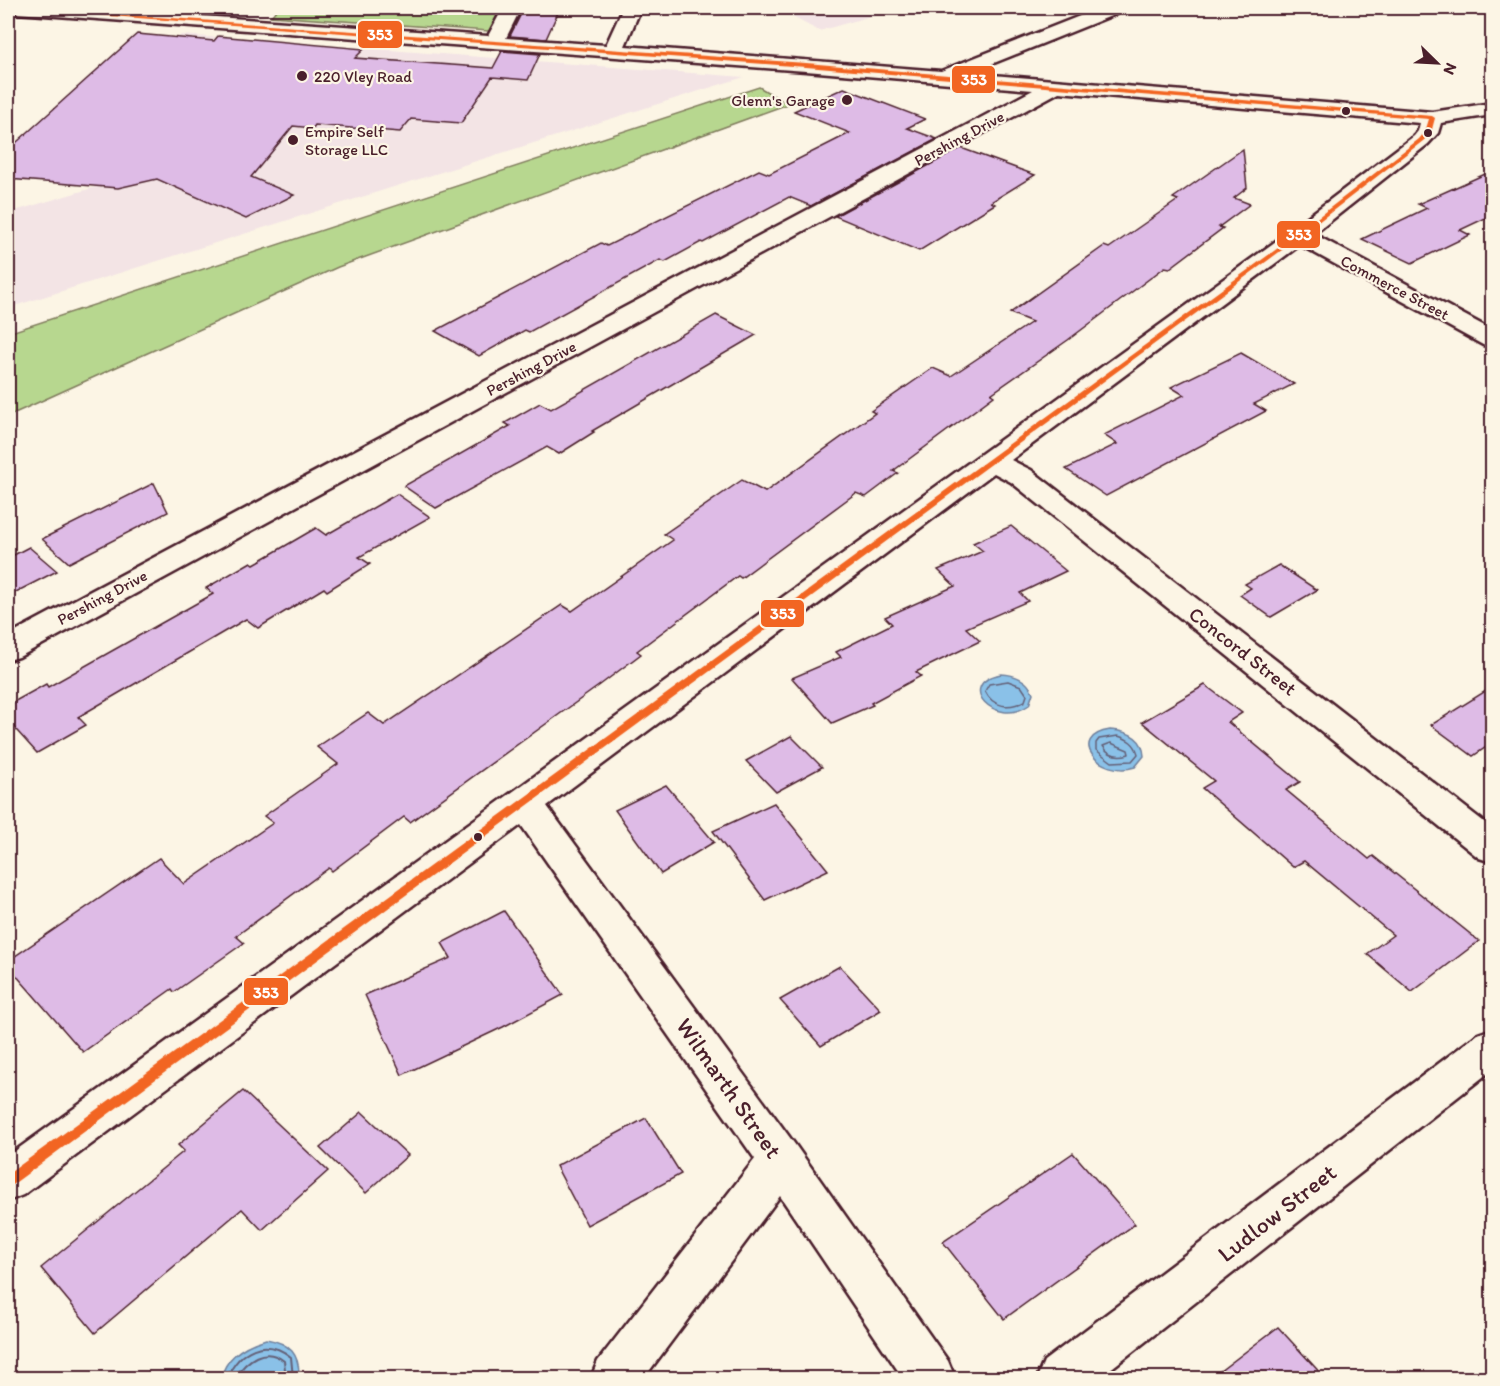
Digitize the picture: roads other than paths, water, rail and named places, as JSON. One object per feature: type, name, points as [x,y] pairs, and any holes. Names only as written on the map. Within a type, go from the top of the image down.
[{"type":"street","points":[[16,8],[130,12],[1432,118],[1492,109]]},
{"type":"street","points":[[495,42],[512,8]]},
{"type":"street","points":[[613,51],[632,8]]},
{"type":"street","points":[[941,77],[1115,8]]},
{"type":"street","points":[[347,31],[363,13]]},
{"type":"street","name":"Pershing Drive","points":[[8,649],[1054,87]]},
{"type":"street","points":[[8,1180],[1298,235],[1421,140],[1428,133],[1432,118]]},
{"type":"street","name":"Commerce Street","points":[[1298,235],[1492,339]]},
{"type":"street","name":"Concord Street","points":[[990,460],[1021,476],[1492,848]]},
{"type":"street","name":"Wilmarth Street","points":[[524,801],[781,1160],[931,1378]]},
{"type":"street","name":"Ludlow Street","points":[[1061,1378],[1492,1047]]},
{"type":"street","points":[[615,1378],[781,1160]]},
{"type":"water","points":[[1001,674],[1011,675],[1027,684],[1033,693],[1029,705],[1016,711],[1004,712],[985,702],[980,695],[980,686],[987,679]]},
{"type":"water","points":[[1110,730],[1133,736],[1141,744],[1144,756],[1135,767],[1122,769],[1110,767],[1092,755],[1089,748],[1090,740],[1097,734]]},
{"type":"water","points":[[266,1339],[281,1343],[292,1351],[298,1362],[299,1378],[221,1378],[227,1363],[238,1352]]},
{"type":"place","name":"220 Vley Road","points":[[302,76]]},
{"type":"place","name":"Glenn's Garage","points":[[847,100]]},
{"type":"place","name":"Empire Self Storage LLC","points":[[293,140]]}]
